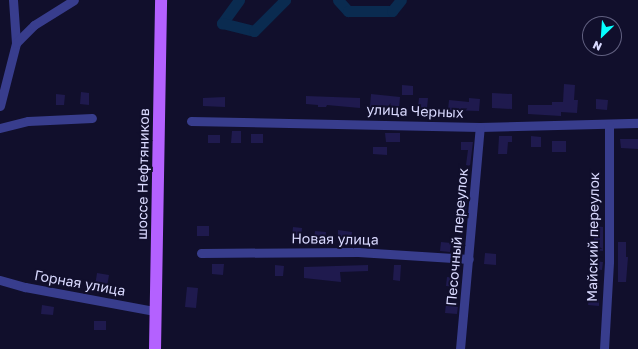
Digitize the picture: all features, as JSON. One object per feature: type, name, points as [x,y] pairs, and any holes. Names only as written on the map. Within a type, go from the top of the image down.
[{"type":"main road","name":"шоссе Нефтяников","points":[[155,349],[161,0]]},
{"type":"street","points":[[0,106],[16,43],[13,0]]},
{"type":"street","points":[[16,43],[34,25],[74,0]]},
{"type":"street","points":[[0,128],[28,121],[92,118]]},
{"type":"street","name":"улица Черных","points":[[191,120],[480,127],[609,125],[638,123]]},
{"type":"street","name":"Майский переулок","points":[[604,349],[609,261],[609,125]]},
{"type":"street","name":"Песочный переулок","points":[[460,349],[480,127]]},
{"type":"street","name":"Новая улица","points":[[201,253],[358,252],[469,260]]},
{"type":"street","name":"Горная улица","points":[[0,280],[25,287],[156,311]]},
{"type":"building","points":[[564,84],[575,85],[574,100],[578,100],[577,113],[561,112],[561,116],[528,114],[528,105],[552,105],[552,102],[563,102]]},
{"type":"building","points":[[402,85],[413,86],[413,95],[402,95]]},
{"type":"building","points":[[81,92],[89,93],[89,105],[80,104]]},
{"type":"building","points":[[492,93],[512,94],[512,109],[492,108]]},
{"type":"building","points":[[56,94],[65,95],[64,105],[56,105]]},
{"type":"building","points":[[371,94],[400,97],[399,108],[370,107]]},
{"type":"building","points":[[306,96],[360,98],[360,108],[327,105],[326,107],[318,107],[318,105],[306,104]]},
{"type":"building","points":[[225,97],[225,107],[203,106],[203,98]]},
{"type":"building","points":[[419,98],[428,98],[427,108],[418,107]]},
{"type":"building","points":[[469,98],[480,99],[479,111],[448,110],[449,100],[469,102]]},
{"type":"building","points":[[596,99],[608,100],[607,110],[596,109]]},
{"type":"building","points":[[232,131],[241,131],[241,143],[231,143]]},
{"type":"building","points":[[385,133],[400,133],[400,142],[386,142]]},
{"type":"building","points":[[251,134],[263,134],[263,143],[251,143]]},
{"type":"building","points":[[208,135],[220,135],[220,143],[208,143]]},
{"type":"building","points":[[499,136],[512,136],[512,142],[508,142],[507,154],[498,154]]},
{"type":"building","points":[[531,136],[541,137],[541,147],[531,147]]},
{"type":"building","points":[[620,139],[638,139],[638,149],[621,148]]},
{"type":"building","points":[[552,141],[566,141],[566,152],[552,152]]},
{"type":"building","points":[[461,142],[473,142],[470,166],[466,165],[468,150],[461,150]]},
{"type":"building","points":[[373,147],[387,147],[387,155],[373,154]]},
{"type":"building","points":[[457,200],[467,200],[466,212],[456,211]]},
{"type":"building","points":[[197,226],[209,226],[209,236],[197,236]]},
{"type":"building","points":[[594,226],[603,227],[603,251],[594,250]]},
{"type":"building","points":[[293,227],[302,228],[301,239],[292,238]]},
{"type":"building","points":[[338,230],[352,232],[351,241],[338,240]]},
{"type":"building","points":[[315,231],[326,232],[325,240],[314,239]]},
{"type":"building","points":[[441,242],[451,243],[450,252],[440,251]]},
{"type":"building","points":[[618,242],[626,242],[626,257],[628,257],[626,282],[618,282]]},
{"type":"building","points":[[485,253],[496,254],[496,265],[484,264]]},
{"type":"building","points":[[593,261],[603,262],[602,270],[592,269]]},
{"type":"building","points":[[212,264],[224,264],[223,275],[212,274]]},
{"type":"building","points":[[275,265],[284,266],[283,276],[275,276]]},
{"type":"building","points":[[368,265],[368,271],[340,272],[341,282],[304,278],[304,267]]},
{"type":"building","points":[[394,265],[401,265],[400,281],[393,280]]},
{"type":"building","points":[[97,273],[109,275],[107,287],[95,286]]},
{"type":"building","points":[[447,277],[458,278],[457,287],[446,286]]},
{"type":"building","points":[[187,287],[198,288],[196,308],[185,307]]},
{"type":"building","points":[[589,297],[599,298],[599,306],[588,305]]},
{"type":"building","points":[[446,304],[458,306],[457,314],[445,313]]},
{"type":"building","points":[[42,305],[54,307],[53,315],[41,314]]},
{"type":"building","points":[[94,321],[106,321],[106,330],[94,330]]},
{"type":"waterway","points":[[239,0],[222,23],[254,31],[285,0]]},
{"type":"waterway","points":[[338,0],[348,11],[392,11],[401,0]]}]
